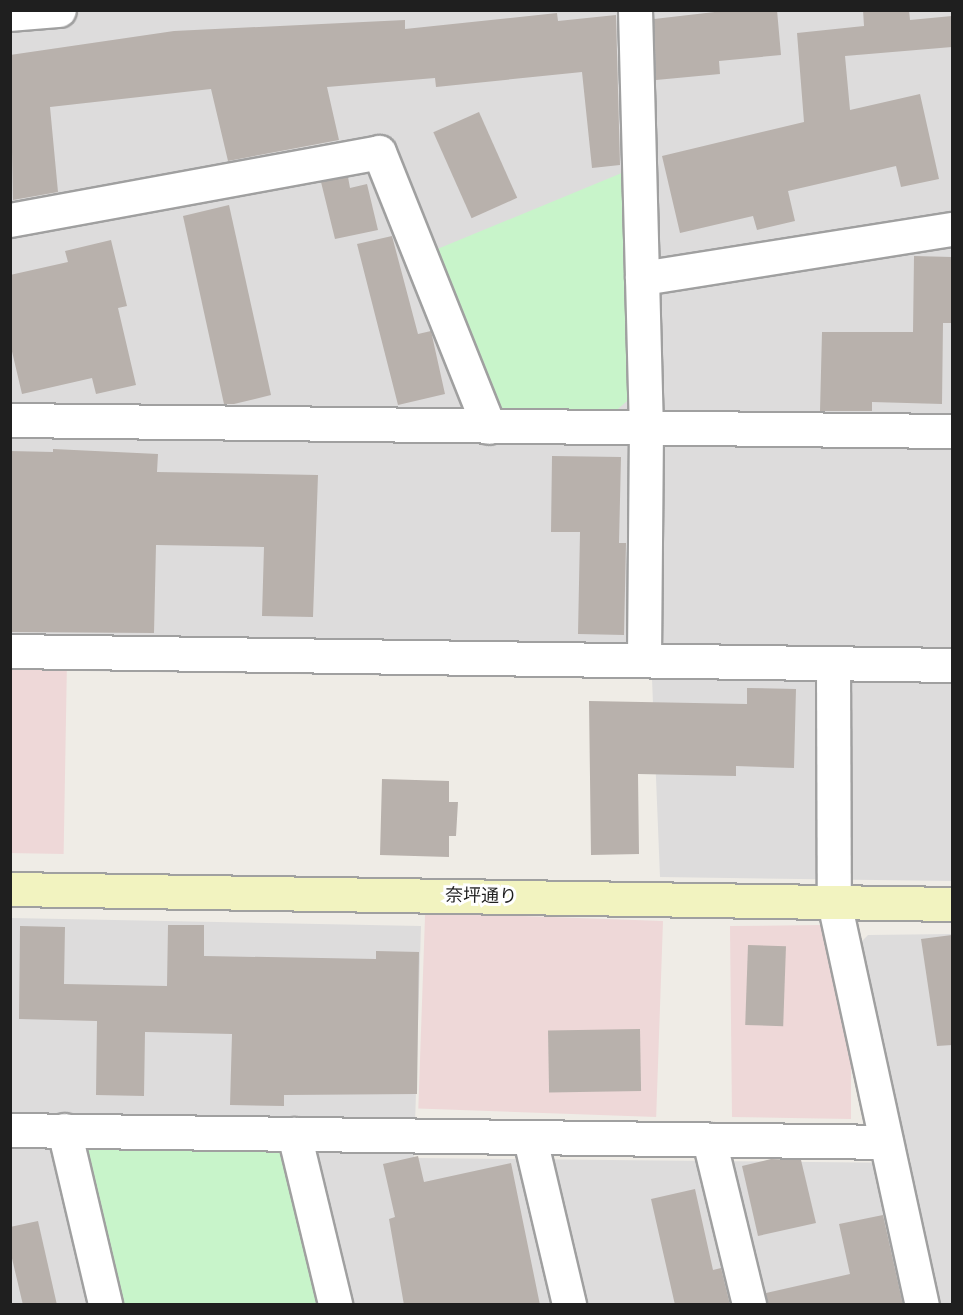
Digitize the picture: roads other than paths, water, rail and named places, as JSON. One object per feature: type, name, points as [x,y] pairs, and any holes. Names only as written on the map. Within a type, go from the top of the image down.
[{"type":"street","points":[[10,14],[59,10]]},
{"type":"street","points":[[635,10],[646,427],[644,660]]},
{"type":"street","points":[[10,220],[380,152],[489,427]]},
{"type":"street","points":[[642,278],[952,229]]},
{"type":"street","points":[[10,420],[952,432]]},
{"type":"street","points":[[10,651],[952,665]]},
{"type":"street","points":[[832,664],[834,902],[922,1305]]},
{"type":"street","name":"奈坪通り","points":[[10,890],[952,904]]},
{"type":"street","points":[[10,1130],[530,1139],[886,1142]]},
{"type":"street","points":[[64,1130],[105,1305]]},
{"type":"street","points":[[294,1134],[335,1305]]},
{"type":"street","points":[[530,1139],[569,1305]]},
{"type":"street","points":[[709,1140],[749,1305]]}]
